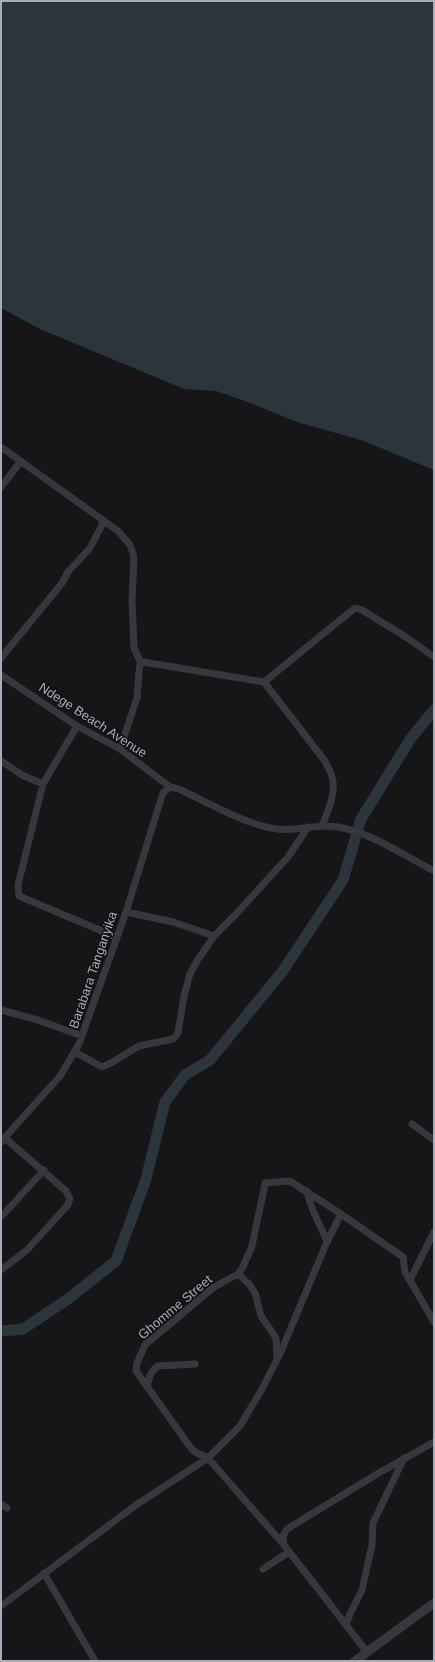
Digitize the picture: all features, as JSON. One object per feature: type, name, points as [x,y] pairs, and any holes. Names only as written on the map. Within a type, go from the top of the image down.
[{"type":"street","points":[[1,446],[104,521],[123,536],[130,545],[134,557],[132,600],[134,648],[140,660],[137,698],[120,749]]},
{"type":"street","points":[[1,487],[21,461]]},
{"type":"street","points":[[1,658],[62,583],[72,567],[90,548],[104,521]]},
{"type":"street","points":[[264,682],[355,608],[362,610],[400,633],[434,657]]},
{"type":"street","points":[[140,660],[149,663],[264,682],[325,761],[334,782],[333,794],[322,826]]},
{"type":"street","name":"Ndege Beach Avenue","points":[[1,675],[77,726],[120,749],[170,787],[174,787],[254,824],[276,829],[291,830],[308,827],[337,826],[363,834],[434,871]]},
{"type":"street","points":[[77,726],[43,784],[18,885],[19,896],[116,937]]},
{"type":"street","points":[[1,761],[22,775],[43,784]]},
{"type":"street","name":"Barabara Tanganyika","points":[[3,1140],[60,1076],[75,1052],[126,912],[161,799],[170,787]]},
{"type":"street","points":[[75,1052],[102,1067],[139,1046],[173,1039],[178,1033],[184,996],[190,974],[214,936],[288,857],[308,827]]},
{"type":"street","points":[[126,912],[173,922],[214,936]]},
{"type":"street","points":[[1,1010],[38,1020],[82,1036]]},
{"type":"street","points":[[412,1124],[434,1140]]},
{"type":"street","points":[[1,1270],[27,1250],[68,1206],[70,1199],[70,1195],[44,1170],[3,1140]]},
{"type":"street","points":[[1,1217],[44,1170]]},
{"type":"street","points":[[278,1359],[276,1338],[261,1316],[255,1293],[249,1284],[238,1274],[242,1269],[252,1246],[265,1183],[290,1181],[403,1257],[403,1266],[434,1322]]},
{"type":"street","points":[[307,1191],[309,1200],[327,1242]]},
{"type":"street","points":[[1,1606],[136,1505],[208,1458],[240,1426],[278,1359],[327,1242],[341,1214]]},
{"type":"street","points":[[410,1280],[434,1232]]},
{"type":"street","name":"Ghomme Street","points":[[238,1274],[214,1287],[145,1345],[137,1363],[136,1371],[191,1448],[208,1458],[284,1545],[367,1652]]},
{"type":"street","points":[[147,1387],[150,1374],[158,1366],[195,1364]]},
{"type":"street","points":[[284,1545],[283,1536],[287,1529],[338,1497],[434,1442]]},
{"type":"street","points":[[346,1625],[362,1590],[372,1545],[373,1523],[404,1458]]},
{"type":"street","points":[[264,1569],[289,1552]]},
{"type":"street","points":[[44,1573],[95,1661]]},
{"type":"street","points":[[355,1661],[434,1603]]},
{"type":"shaded area","points":[[1,1],[434,1],[434,470],[361,440],[297,422],[216,391],[184,389],[40,329],[1,308]]},
{"type":"waterway","points":[[1,1331],[23,1329],[68,1299],[116,1261],[146,1179],[165,1102],[185,1075],[210,1060],[282,972],[343,880],[361,819],[411,738],[434,710]]}]
